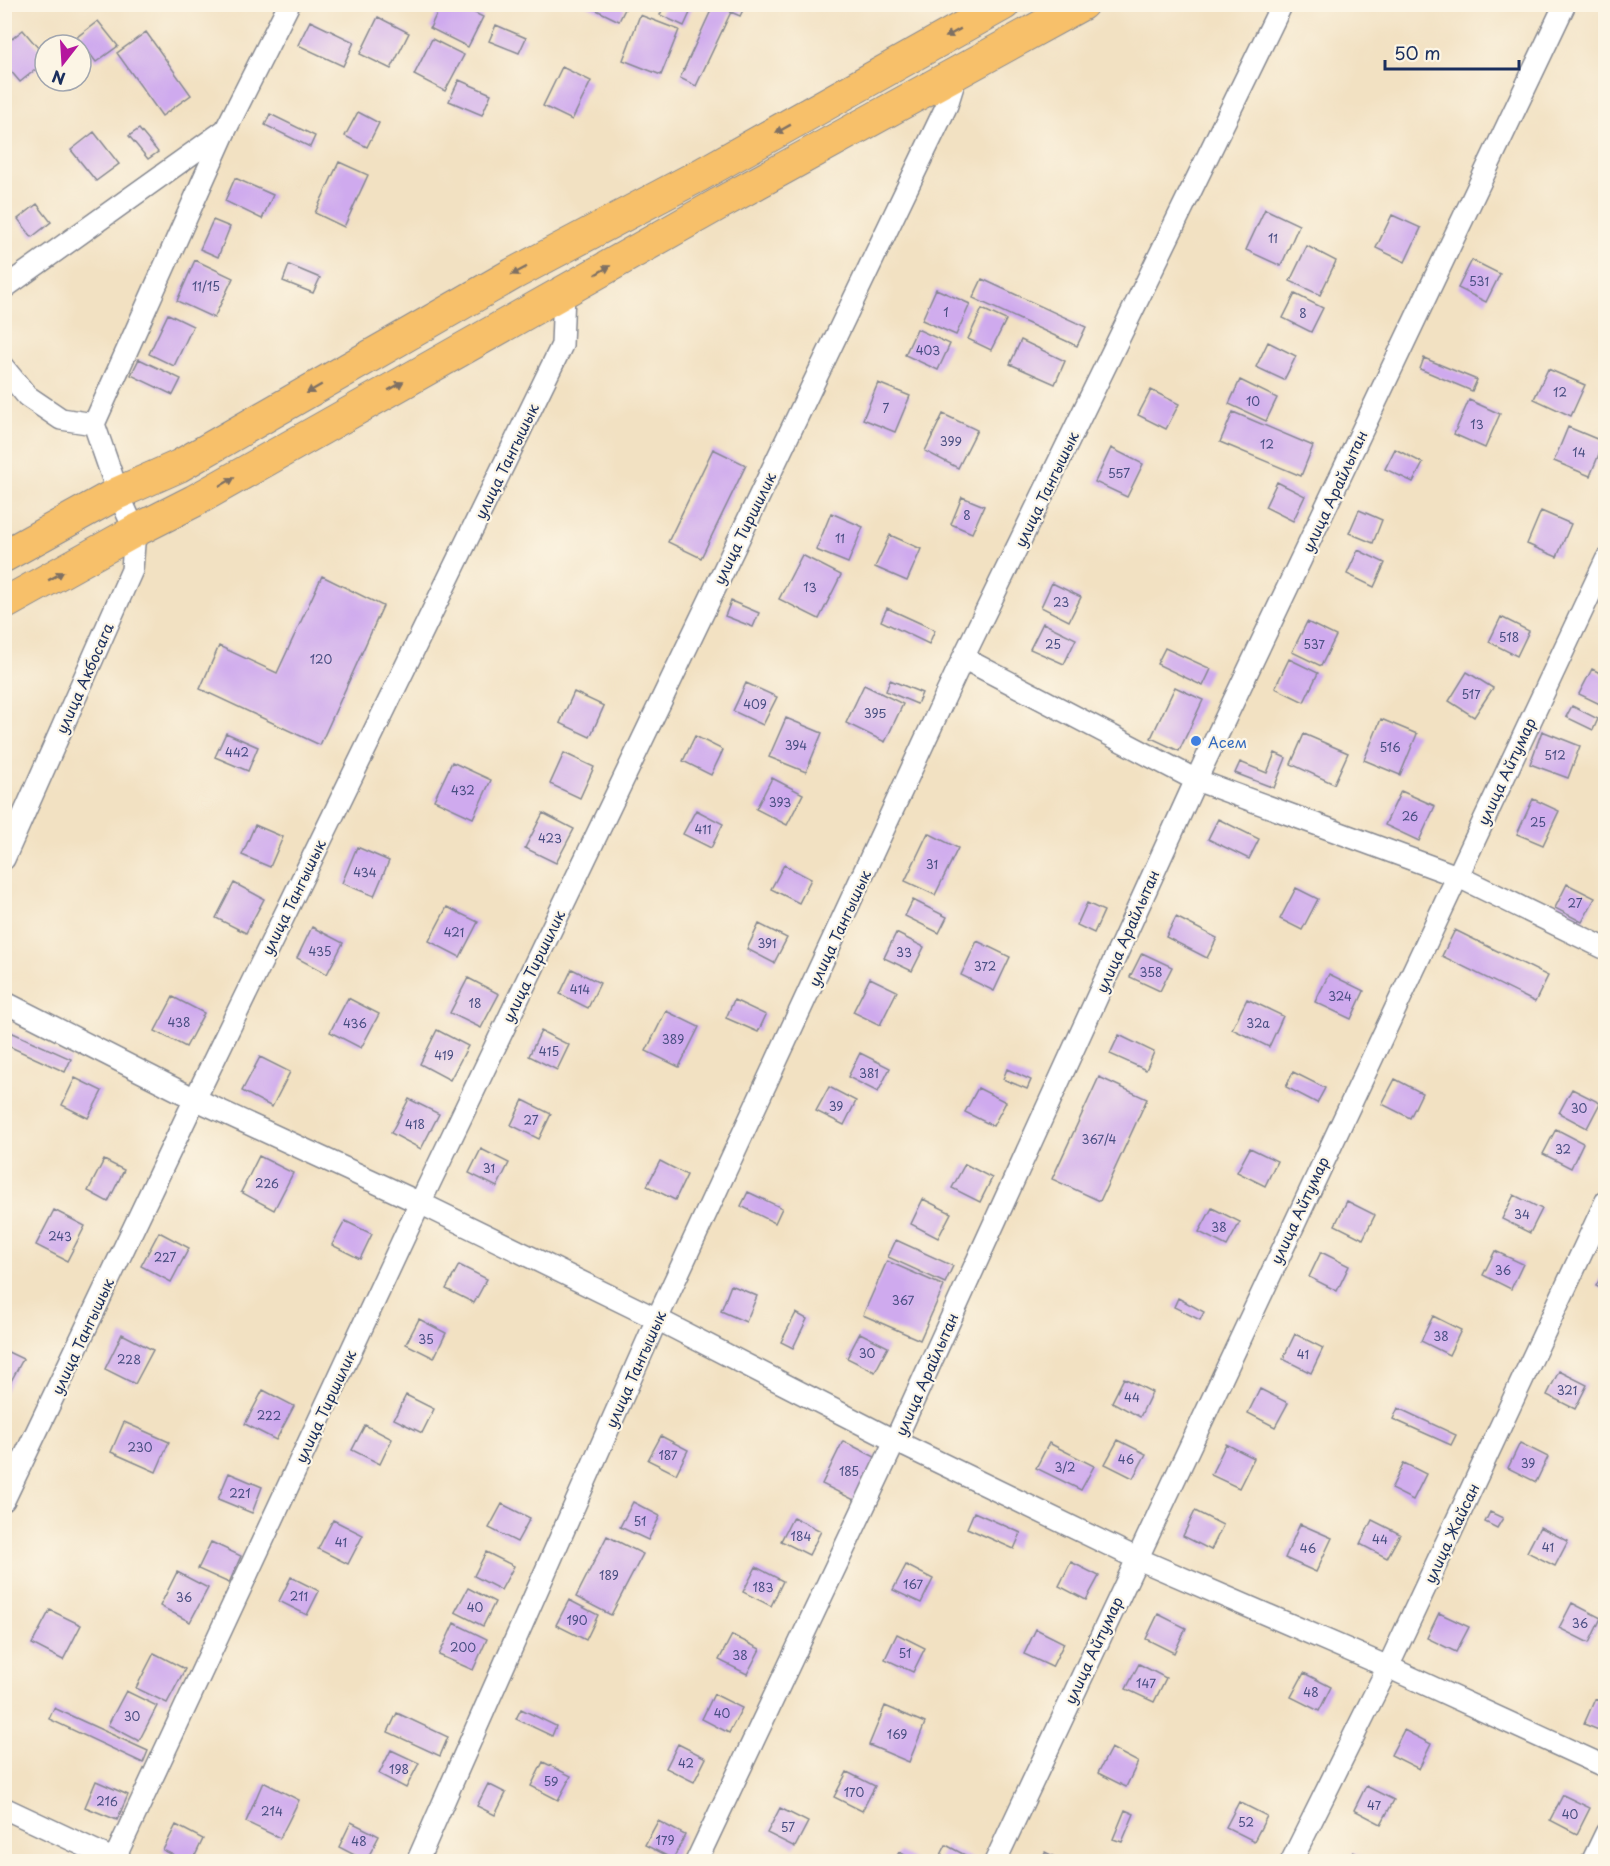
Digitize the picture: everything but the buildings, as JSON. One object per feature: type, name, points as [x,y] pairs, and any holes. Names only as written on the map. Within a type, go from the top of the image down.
[{"type":"highway","points":[[4,556],[118,494],[179,466],[513,274],[699,176],[1005,4]]},
{"type":"highway","points":[[4,604],[194,501],[717,205],[1082,4]]},
{"type":"street","points":[[4,368],[27,396],[61,419],[94,424],[226,129],[289,4]]},
{"type":"street","name":"улица Тангышык","points":[[417,1862],[657,1319],[963,658],[1282,4]]},
{"type":"street","name":"улица Арайлытан","points":[[696,1862],[895,1442],[1196,780],[1565,4]]},
{"type":"street","name":"улица Тиршилик","points":[[115,1861],[420,1203],[936,127],[957,73]]},
{"type":"street","points":[[4,288],[226,129]]},
{"type":"street","name":"улица Тангышык","points":[[4,1500],[195,1099],[562,345],[564,292]]},
{"type":"street","name":"улица Акбосага","points":[[4,860],[132,570],[135,531],[118,494],[94,424]]},
{"type":"street","name":"улица Айтумар","points":[[995,1862],[1605,560]]},
{"type":"street","points":[[963,658],[1196,780],[1456,876],[1605,949]]},
{"type":"street","points":[[4,1002],[195,1099],[420,1203],[657,1319],[895,1442],[1136,1558],[1388,1666],[1605,1767]]},
{"type":"street","name":"улица Жайсан","points":[[1291,1862],[1388,1666],[1605,1201]]},
{"type":"street","points":[[4,1808],[115,1861]]},
{"type":"street","points":[[1592,1862],[1605,1833]]},
{"type":"place","name":"Асем","points":[[1196,741]]}]
